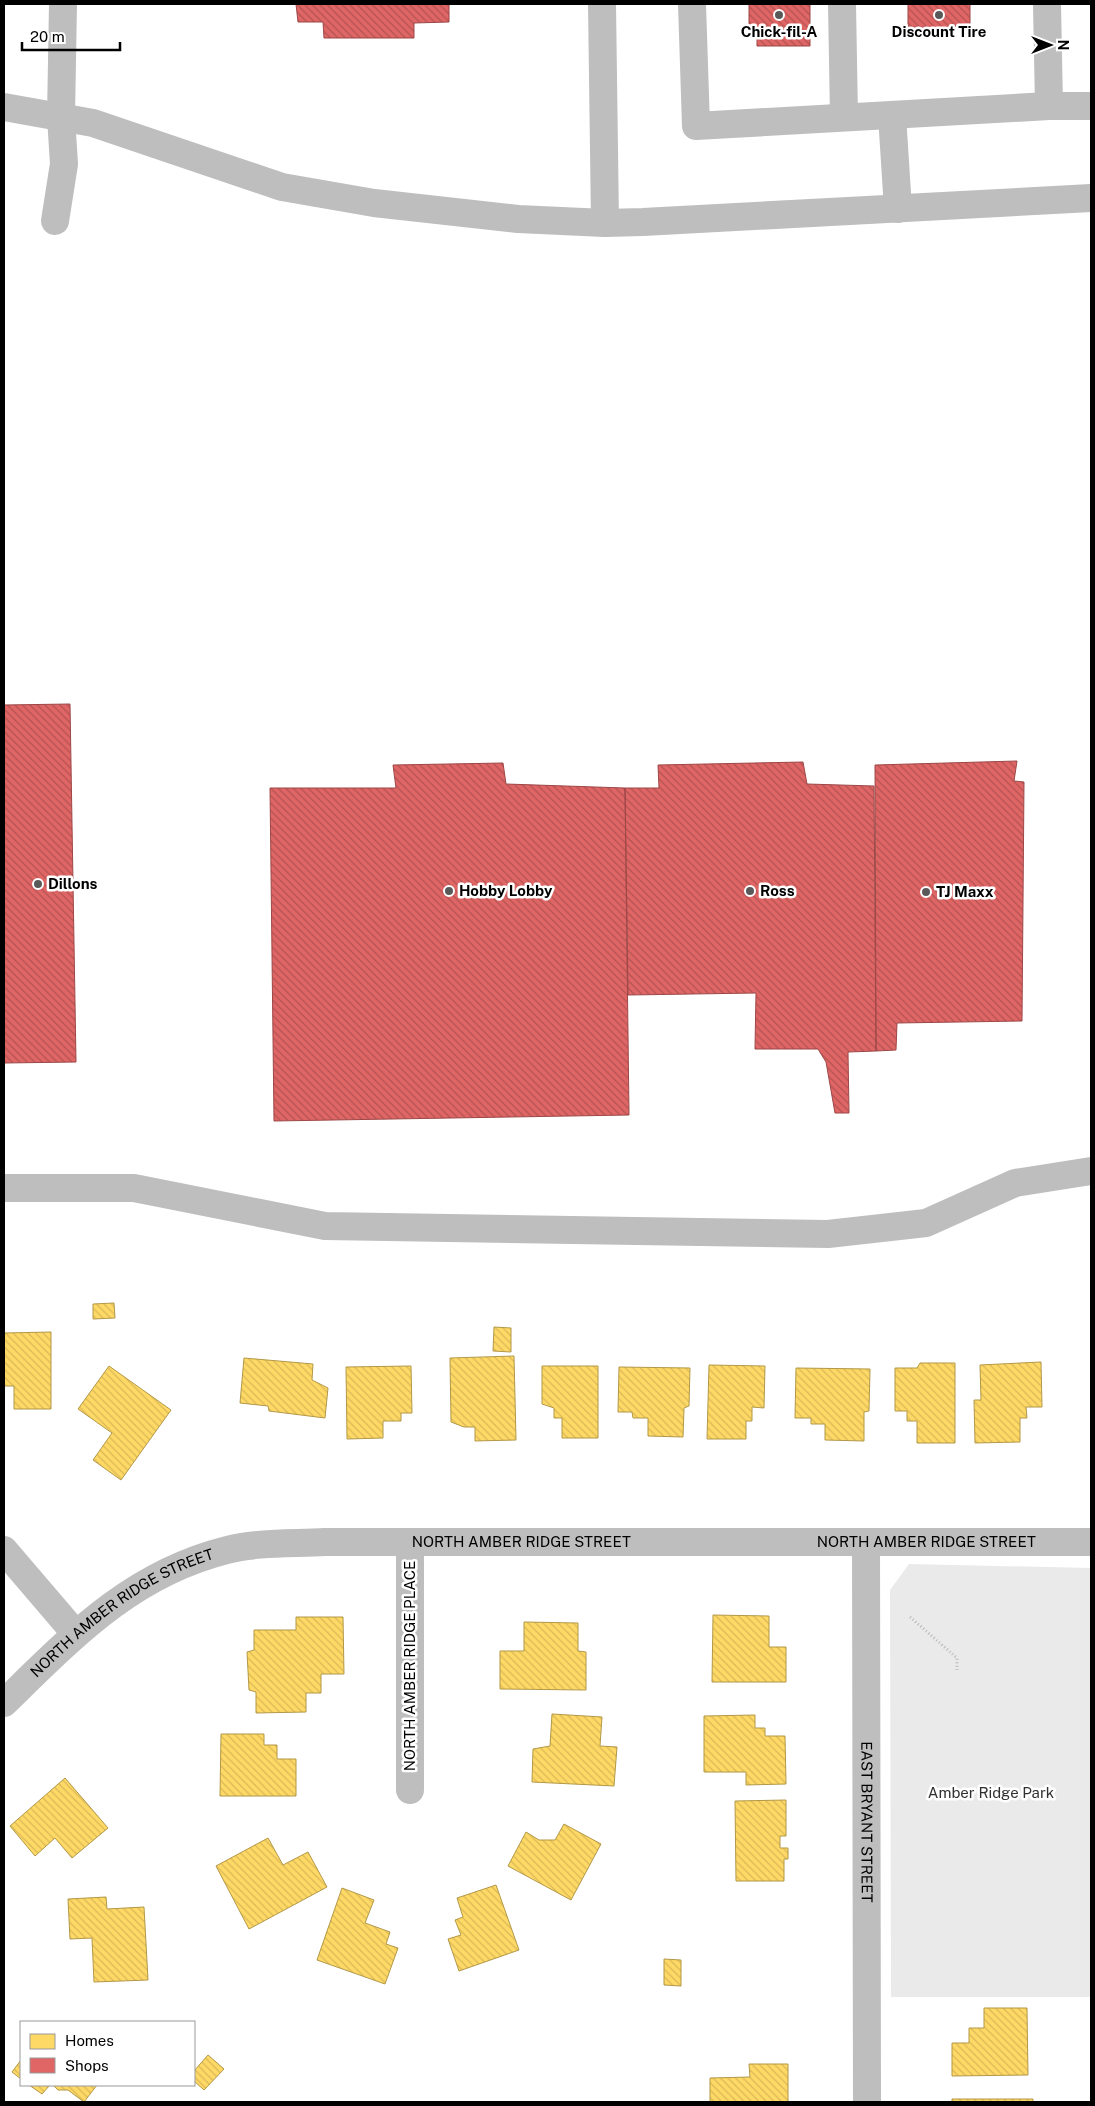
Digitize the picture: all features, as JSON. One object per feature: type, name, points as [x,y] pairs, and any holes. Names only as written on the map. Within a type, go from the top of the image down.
[{"type":"street","points":[[55,221],[64,164],[61,117],[63,4]]},
{"type":"street","points":[[602,4],[605,223]]},
{"type":"street","points":[[692,4],[696,126],[1049,106],[1091,106]]},
{"type":"street","points":[[842,4],[844,117]]},
{"type":"street","points":[[1047,4],[1049,106]]},
{"type":"street","points":[[4,106],[93,123],[282,187],[383,204],[518,219],[605,223],[1091,198]]},
{"type":"street","points":[[892,115],[898,209]]},
{"type":"street","points":[[4,1188],[134,1188],[325,1226],[828,1234],[926,1223],[1016,1183],[1091,1171]]},
{"type":"street","name":"NORTH AMBER RIDGE STREET","points":[[4,1703],[75,1633],[137,1586],[184,1563],[228,1549],[325,1542],[1091,1542]]},
{"type":"street","name":"NORTH AMBER RIDGE PLACE","points":[[410,1542],[410,1790]]},
{"type":"street","name":"EAST BRYANT STREET","points":[[866,1542],[867,2102]]},
{"type":"street","points":[[4,1550],[75,1633]]},
{"type":"path","points":[[910,1618],[957,1658],[957,1670]]},
{"type":"green space","name":"Amber Ridge Park","points":[[909,1564],[1091,1568],[1091,1997],[891,1997],[890,1590]]},
{"type":"building: Homes","points":[[114,1303],[115,1318],[93,1319],[93,1304]]},
{"type":"building: Homes","points":[[494,1327],[511,1328],[511,1352],[493,1351]]},
{"type":"building: Homes","points":[[51,1332],[51,1409],[14,1409],[14,1386],[4,1386],[4,1333]]},
{"type":"building: Homes","points":[[514,1356],[516,1440],[475,1441],[475,1427],[464,1427],[451,1422],[450,1358]]},
{"type":"building: Homes","points":[[244,1358],[313,1364],[312,1380],[328,1388],[325,1418],[269,1411],[268,1406],[240,1403]]},
{"type":"building: Homes","points":[[1041,1362],[1042,1407],[1026,1407],[1027,1418],[1020,1418],[1020,1442],[975,1443],[974,1400],[981,1400],[980,1365]]},
{"type":"building: Homes","points":[[920,1363],[955,1363],[955,1443],[917,1443],[917,1421],[907,1421],[907,1411],[895,1411],[895,1368],[917,1368]]},
{"type":"building: Homes","points":[[709,1365],[765,1366],[764,1408],[752,1407],[752,1421],[746,1421],[746,1439],[707,1439]]},
{"type":"building: Homes","points":[[109,1366],[171,1410],[121,1480],[93,1460],[112,1433],[78,1409]]},
{"type":"building: Homes","points":[[411,1366],[412,1413],[401,1413],[401,1421],[383,1421],[383,1438],[347,1439],[346,1367]]},
{"type":"building: Homes","points":[[542,1366],[598,1366],[598,1438],[562,1438],[562,1418],[554,1418],[554,1408],[542,1404]]},
{"type":"building: Homes","points":[[619,1367],[690,1368],[689,1406],[684,1408],[683,1437],[648,1436],[648,1418],[633,1418],[632,1412],[618,1412]]},
{"type":"building: Homes","points":[[796,1368],[870,1369],[869,1411],[864,1412],[864,1441],[825,1440],[825,1424],[811,1424],[811,1418],[795,1418]]},
{"type":"building: Homes","points":[[713,1615],[769,1616],[769,1647],[786,1647],[786,1682],[712,1682]]},
{"type":"building: Homes","points":[[296,1617],[343,1617],[344,1674],[321,1674],[321,1693],[306,1693],[306,1712],[256,1713],[256,1692],[249,1690],[247,1652],[254,1650],[254,1630],[296,1630]]},
{"type":"building: Homes","points":[[524,1622],[578,1623],[578,1651],[586,1652],[586,1690],[500,1689],[500,1651],[524,1651]]},
{"type":"building: Homes","points":[[552,1714],[602,1717],[600,1746],[617,1747],[614,1786],[532,1782],[533,1749],[550,1746]]},
{"type":"building: Homes","points":[[755,1715],[755,1728],[765,1728],[765,1736],[785,1736],[786,1784],[746,1785],[746,1772],[704,1772],[704,1716]]},
{"type":"building: Homes","points":[[221,1734],[264,1734],[264,1745],[277,1745],[277,1759],[296,1759],[296,1796],[220,1796]]},
{"type":"building: Homes","points":[[65,1778],[108,1828],[72,1858],[55,1838],[35,1856],[10,1826]]},
{"type":"building: Homes","points":[[786,1800],[786,1836],[780,1836],[780,1848],[788,1848],[788,1859],[784,1859],[784,1881],[736,1881],[735,1801]]},
{"type":"building: Homes","points":[[564,1824],[601,1844],[571,1900],[508,1866],[526,1832],[539,1840],[555,1840]]},
{"type":"building: Homes","points":[[268,1838],[283,1865],[308,1852],[327,1887],[249,1929],[216,1866]]},
{"type":"building: Homes","points":[[496,1885],[519,1950],[459,1971],[448,1939],[461,1935],[455,1920],[463,1917],[457,1898]]},
{"type":"building: Homes","points":[[342,1888],[374,1900],[365,1923],[390,1932],[386,1944],[398,1948],[385,1984],[317,1960]]},
{"type":"building: Homes","points":[[106,1897],[107,1909],[144,1907],[148,1980],[94,1982],[92,1938],[70,1939],[68,1899]]},
{"type":"building: Homes","points":[[664,1959],[681,1960],[681,1986],[664,1985]]},
{"type":"building: Homes","points":[[984,2008],[1027,2008],[1028,2075],[952,2076],[952,2043],[969,2043],[969,2028],[984,2028]]},
{"type":"building: Homes","points":[[208,2055],[224,2069],[204,2090],[195,2082],[195,2070]]},
{"type":"building: Homes","points":[[20,2061],[20,2078],[12,2072]]},
{"type":"building: Homes","points":[[749,2064],[788,2064],[788,2102],[710,2102],[710,2078],[750,2077]]},
{"type":"building: Homes","points":[[30,2086],[49,2086],[42,2094]]},
{"type":"building: Homes","points":[[54,2086],[96,2086],[84,2102],[68,2090],[58,2090]]},
{"type":"building: Homes","points":[[952,2099],[1033,2099],[1033,2102],[952,2102]]},
{"type":"building: Shops","points":[[296,4],[449,4],[449,22],[414,23],[414,38],[324,38],[323,22],[298,22]]},
{"type":"building: Shops","name":"Chick-fil-A","points":[[749,4],[810,4],[810,46],[757,46],[757,28],[749,27]]},
{"type":"building: Shops","name":"Discount Tire","points":[[908,4],[970,4],[970,28],[908,27]]},
{"type":"building: Shops","name":"Dillons","points":[[70,704],[76,1062],[4,1063],[4,705]]},
{"type":"building: Shops","points":[[1017,761],[1014,781],[1024,782],[1022,1021],[897,1023],[896,1050],[876,1051],[875,765]]},
{"type":"building: Shops","name":"Ross","points":[[803,762],[807,784],[874,786],[876,1051],[848,1052],[849,1113],[835,1113],[826,1062],[818,1049],[755,1049],[756,993],[628,995],[625,788],[659,788],[658,765]]},
{"type":"building: Shops","name":"Hobby Lobby","points":[[503,763],[506,784],[625,788],[629,1115],[274,1121],[270,788],[396,788],[393,765]]},
{"type":"place","name":"Chick-fil-A","points":[[779,15]]},
{"type":"place","name":"Discount Tire","points":[[939,15]]},
{"type":"place","name":"Dillons","points":[[38,884]]},
{"type":"place","name":"Hobby Lobby","points":[[449,891]]},
{"type":"place","name":"Ross","points":[[750,891]]},
{"type":"place","name":"TJ Maxx","points":[[926,892]]}]
